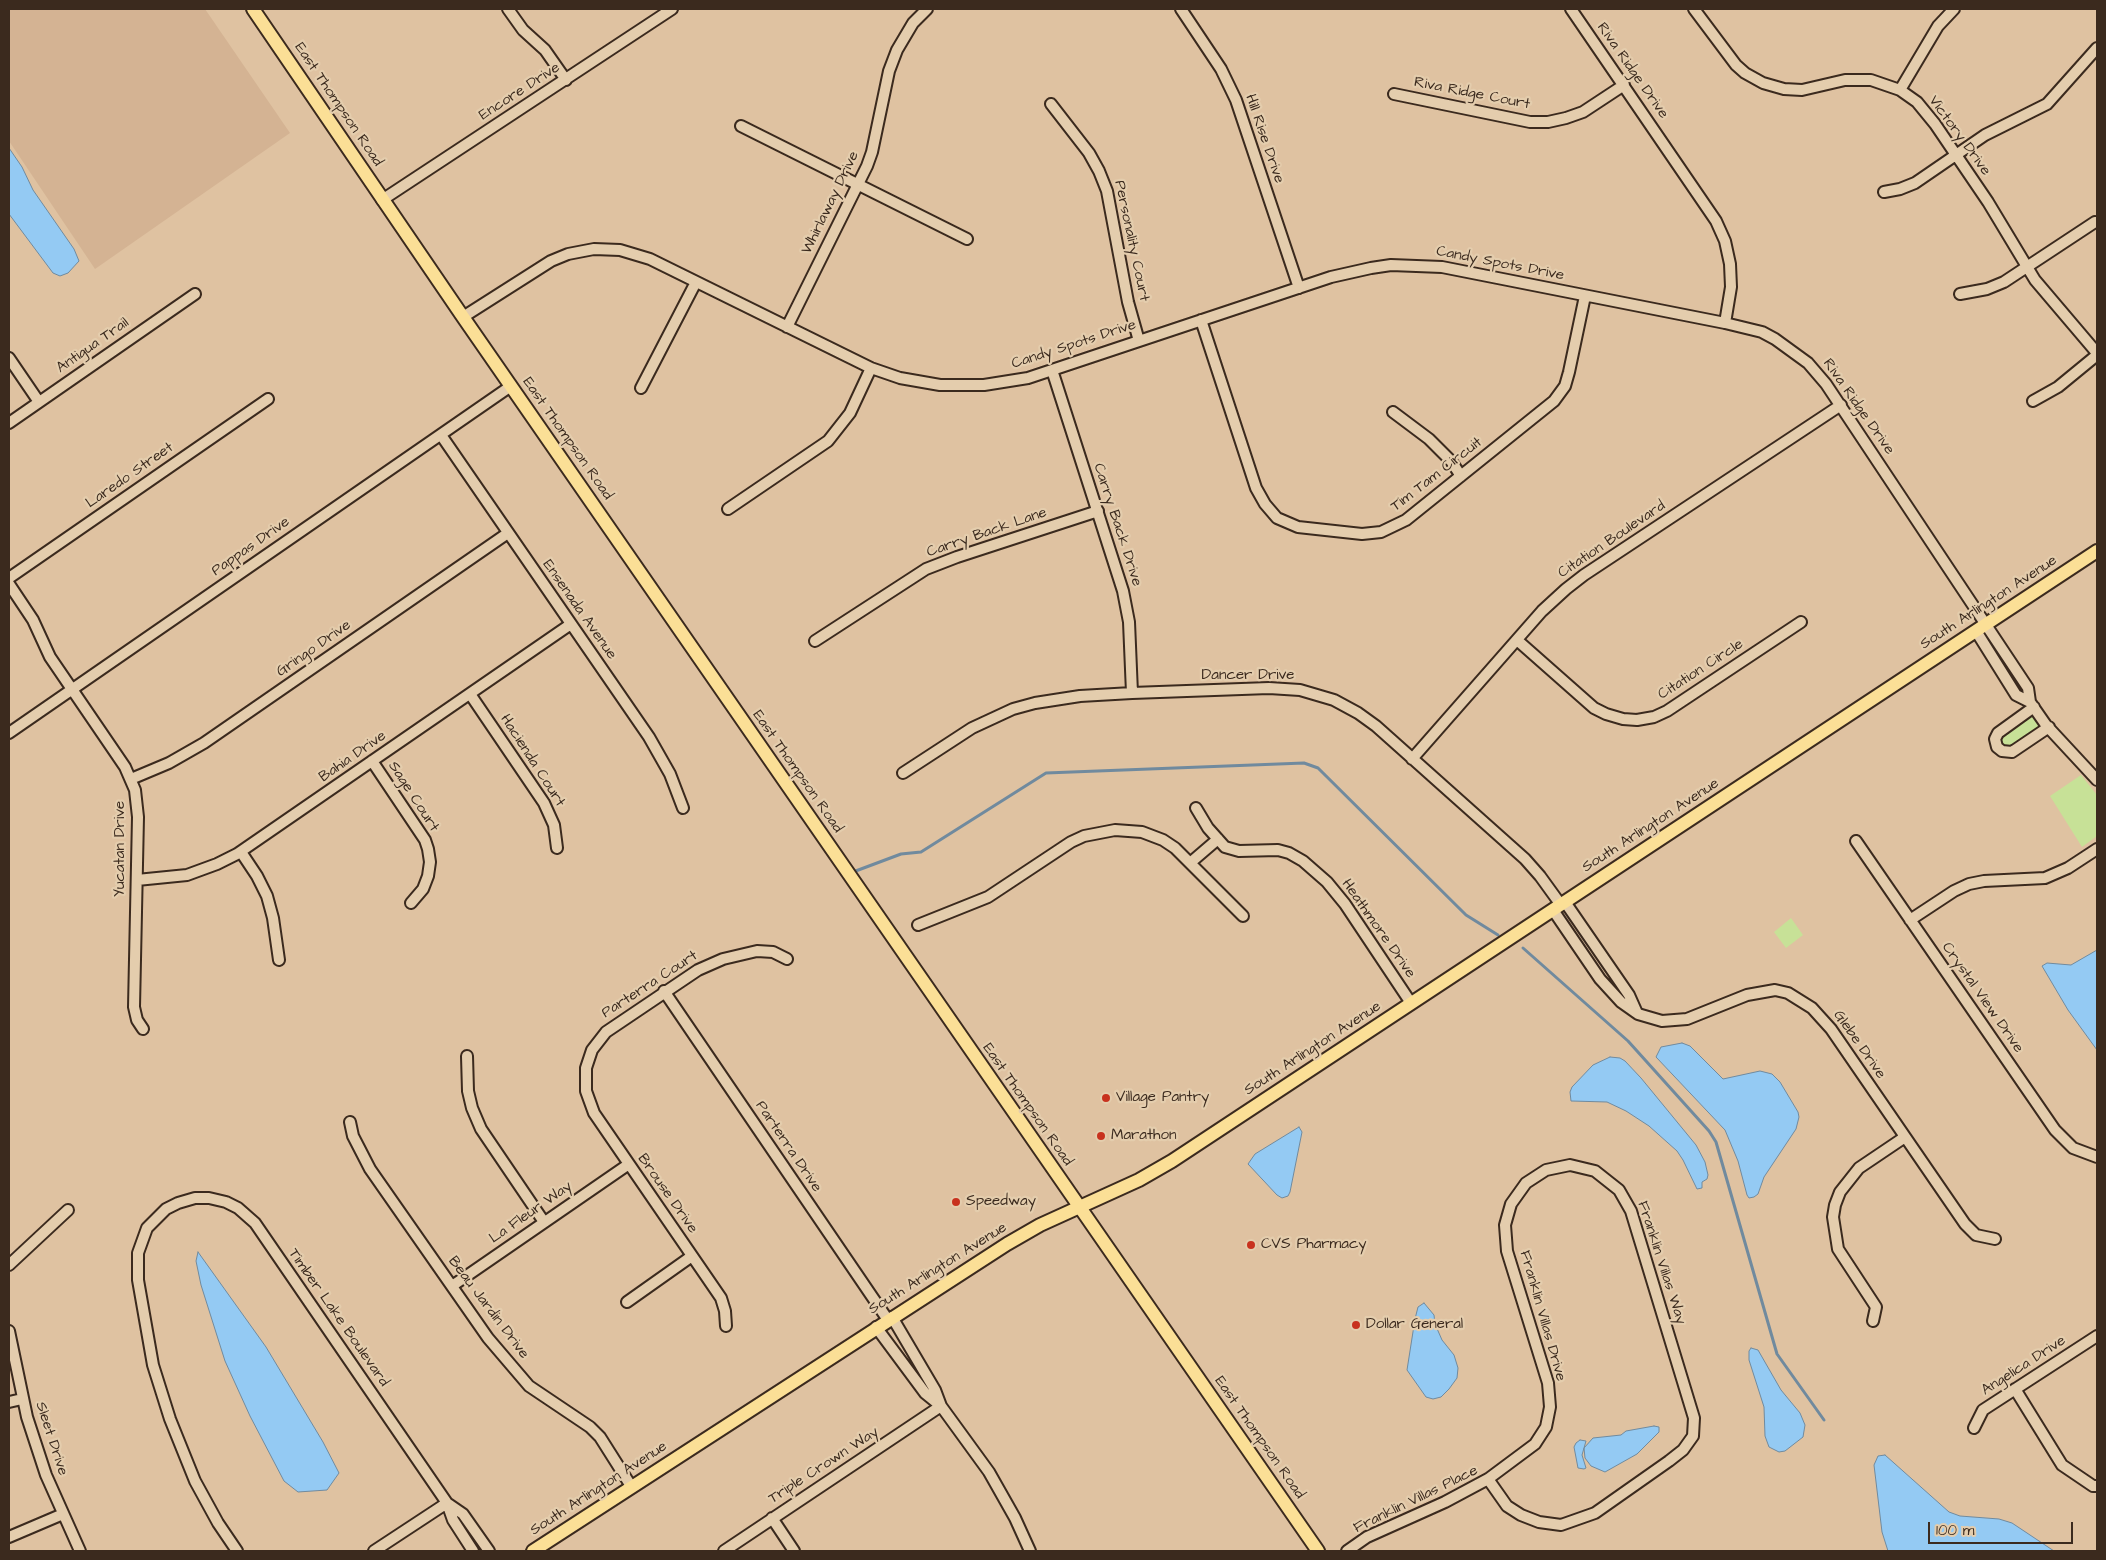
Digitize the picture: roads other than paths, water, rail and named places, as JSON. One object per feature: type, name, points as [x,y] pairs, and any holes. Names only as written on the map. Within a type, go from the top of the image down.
[{"type":"main road","name":"East Thompson Road","points":[[253,9],[382,200],[1078,1208],[1318,1551]]},
{"type":"main road","name":"South Arlington Avenue","points":[[532,1551],[631,1486],[703,1442],[890,1318],[1020,1236],[1131,1184],[1167,1164],[2097,551]]},
{"type":"street","points":[[508,9],[524,30],[546,50],[566,80]]},
{"type":"street","name":"Encore Drive","points":[[382,200],[672,9]]},
{"type":"street","name":"Whirlaway Drive","points":[[787,327],[872,152],[889,71],[897,50],[913,23],[927,9]]},
{"type":"street","name":"Hill Rise Drive","points":[[1181,9],[1221,69],[1236,100],[1299,288]]},
{"type":"street","name":"Riva Ridge Drive","points":[[1571,9],[1712,213],[1725,242],[1730,264],[1731,287],[1725,323],[1762,332],[1790,349],[1808,363],[1841,405],[1982,627],[2016,694],[2032,704],[2049,727],[2097,780]]},
{"type":"street","name":"Victory Drive","points":[[1694,9],[1736,65],[1762,83],[1784,89],[1802,90],[1846,80],[1860,79],[1881,82],[1908,95],[1925,111],[1956,154],[1988,202],[2026,267],[2097,354]]},
{"type":"street","points":[[1900,90],[1938,26],[1954,9]]},
{"type":"street","points":[[1884,192],[1900,189],[1915,183],[1956,154],[1995,130],[2047,104],[2097,48]]},
{"type":"street","name":"Riva Ridge Court","points":[[1394,94],[1530,122],[1548,122],[1583,112],[1624,85]]},
{"type":"street","name":"Personality Court","points":[[1051,104],[1099,170],[1106,192],[1128,302],[1139,341]]},
{"type":"street","points":[[741,126],[967,239]]},
{"type":"street","points":[[1960,294],[1997,285],[2095,222]]},
{"type":"street","name":"Candy Spots Drive","points":[[463,317],[551,261],[585,250],[611,249],[637,254],[871,368],[922,383],[962,386],[1007,382],[1052,370],[1299,288],[1346,273],[1371,268],[1410,265],[1442,266],[1725,323]]},
{"type":"street","points":[[641,388],[696,282]]},
{"type":"street","name":"Antigua Trail","points":[[9,423],[195,294]]},
{"type":"street","name":"Tim Tam Circuit","points":[[1201,320],[1256,488],[1265,504],[1278,518],[1290,524],[1308,529],[1362,534],[1381,532],[1406,520],[1554,402],[1565,386],[1585,296]]},
{"type":"street","points":[[2033,401],[2058,387],[2097,354]]},
{"type":"street","points":[[9,358],[39,402]]},
{"type":"street","points":[[728,509],[828,441],[850,413],[871,368]]},
{"type":"street","name":"Carry Back Drive","points":[[1052,370],[1124,591],[1129,622],[1132,693]]},
{"type":"street","name":"Pappas Drive","points":[[9,733],[511,386]]},
{"type":"street","name":"Laredo Street","points":[[9,578],[268,399]]},
{"type":"street","name":"Citation Boulevard","points":[[1412,759],[1547,606],[1584,575],[1841,405]]},
{"type":"street","points":[[1393,412],[1429,439],[1451,462],[1461,476]]},
{"type":"street","name":"Ensenada Avenue","points":[[441,435],[658,751],[670,774],[682,808]]},
{"type":"street","name":"Carry Back Lane","points":[[815,641],[926,569],[1098,511]]},
{"type":"street","name":"Gringo Drive","points":[[131,779],[169,763],[204,743],[508,533]]},
{"type":"street","name":"Yucatan Drive","points":[[9,584],[33,620],[45,648],[125,767],[131,779],[138,805],[134,1007],[137,1020],[143,1029]]},
{"type":"street","name":"Citation Circle","points":[[1516,640],[1594,708],[1615,717],[1637,720],[1654,717],[1667,711],[1801,622]]},
{"type":"street","name":"Bahia Drive","points":[[137,880],[187,875],[217,864],[241,852],[571,624]]},
{"type":"street","name":"Dancer Drive","points":[[903,772],[972,728],[1013,709],[1057,698],[1269,688],[1314,693],[1334,700],[1366,718],[1525,859],[1540,876],[1560,906]]},
{"type":"street","name":"Hacienda Court","points":[[470,694],[545,805],[554,825],[557,848]]},
{"type":"street","points":[[2032,704],[1998,733],[1995,739],[1997,747],[2002,751],[2012,752],[2049,727]]},
{"type":"street","name":"Sage Court","points":[[372,762],[425,840],[428,848],[430,862],[428,876],[423,889],[411,904]]},
{"type":"street","name":"Heathmore Drive","points":[[1196,808],[1208,828],[1225,847],[1239,851],[1278,850],[1290,853],[1303,861],[1327,882],[1346,904],[1412,1003]]},
{"type":"street","points":[[918,926],[988,897],[1071,842],[1101,831],[1133,830],[1155,836],[1175,848],[1242,916]]},
{"type":"street","points":[[1190,863],[1218,839]]},
{"type":"street","name":"Crystal View Drive","points":[[1856,840],[2060,1136],[2081,1152],[2097,1157]]},
{"type":"street","points":[[1910,920],[1954,891],[1969,884],[1984,881],[2045,878],[2068,868],[2097,849]]},
{"type":"street","points":[[241,852],[257,876],[267,896],[274,918],[280,960]]},
{"type":"street","points":[[1560,906],[1629,994],[1638,1014]]},
{"type":"street","name":"Glebe Drive","points":[[1560,906],[1600,979],[1621,1002],[1638,1014],[1662,1021],[1687,1019],[1761,991],[1775,990],[1788,993],[1812,1008],[1822,1018],[1965,1224],[1976,1234],[1995,1239]]},
{"type":"street","name":"Parterra Court","points":[[585,1077],[588,1059],[603,1035],[664,991],[698,970],[731,956],[757,950],[766,951],[787,959]]},
{"type":"street","name":"Parterra Drive","points":[[664,991],[890,1318],[935,1390],[941,1406]]},
{"type":"street","points":[[467,1056],[468,1091],[472,1108],[481,1129],[544,1222]]},
{"type":"street","name":"Brouse Drive","points":[[585,1077],[586,1091],[594,1114],[721,1298],[725,1309],[726,1326]]},
{"type":"street","name":"Beau Jardin Drive","points":[[350,1122],[365,1161],[488,1338],[527,1384],[542,1396],[585,1423],[595,1432],[631,1486]]},
{"type":"street","points":[[1873,1321],[1876,1307],[1838,1250],[1833,1217],[1835,1205],[1840,1192],[1859,1168],[1905,1137]]},
{"type":"street","name":"La Fleur Way","points":[[452,1286],[628,1164]]},
{"type":"street","name":"Franklin Villas Way","points":[[1505,1225],[1511,1204],[1526,1182],[1546,1170],[1570,1165],[1595,1171],[1619,1190],[1631,1211],[1694,1418],[1693,1436]]},
{"type":"street","name":"Timber Lake Boulevard","points":[[237,1551],[206,1502],[180,1446],[157,1378],[143,1313],[137,1262],[139,1248],[147,1228],[175,1204],[195,1198],[209,1198],[234,1206],[249,1216],[447,1503],[453,1520],[473,1551]]},
{"type":"street","points":[[9,1265],[68,1210]]},
{"type":"street","name":"Franklin Villas Drive","points":[[1488,1479],[1535,1444],[1546,1427],[1550,1407],[1548,1383],[1507,1251],[1505,1225]]},
{"type":"street","points":[[628,1302],[692,1256]]},
{"type":"street","points":[[876,1328],[924,1393],[941,1406],[989,1472],[1015,1518],[1030,1551]]},
{"type":"street","name":"Sleet Drive","points":[[9,1331],[22,1399],[46,1474],[80,1551]]},
{"type":"street","name":"Angelica Drive","points":[[1974,1428],[1983,1410],[2097,1336]]},
{"type":"street","points":[[2015,1389],[2062,1465],[2093,1486],[2097,1486]]},
{"type":"street","points":[[9,1402],[22,1399]]},
{"type":"street","name":"Triple Crown Way","points":[[724,1551],[941,1406]]},
{"type":"street","name":"Franklin Villas Place","points":[[1347,1551],[1367,1538],[1445,1502],[1488,1479],[1507,1506],[1521,1515],[1539,1522],[1561,1525],[1595,1513],[1683,1450],[1693,1436]]},
{"type":"street","points":[[374,1551],[447,1503]]},
{"type":"street","name":"Timber Lake Boulevard","points":[[447,1503],[463,1514],[489,1551]]},
{"type":"street","points":[[9,1537],[63,1514]]},
{"type":"street","points":[[772,1518],[794,1551]]},
{"type":"water","points":[[9,148],[22,167],[33,190],[74,249],[79,261],[68,273],[60,276],[53,273],[9,214]]},
{"type":"water","points":[[2097,950],[2097,1050],[2068,1010],[2042,966],[2047,963],[2071,965]]},
{"type":"water","points":[[1682,1043],[1690,1046],[1723,1079],[1760,1071],[1772,1074],[1780,1082],[1798,1112],[1799,1117],[1796,1129],[1764,1177],[1758,1194],[1754,1197],[1749,1198],[1747,1195],[1738,1161],[1725,1130],[1656,1057],[1661,1047]]},
{"type":"water","points":[[1610,1057],[1620,1058],[1625,1061],[1696,1145],[1705,1162],[1708,1175],[1707,1179],[1702,1182],[1702,1188],[1697,1189],[1677,1151],[1649,1126],[1626,1111],[1607,1102],[1571,1101],[1570,1092],[1572,1087],[1593,1065]]},
{"type":"water","points":[[1299,1127],[1302,1132],[1290,1192],[1288,1196],[1282,1198],[1248,1164],[1255,1154]]},
{"type":"water","points":[[198,1252],[266,1347],[323,1442],[339,1473],[327,1490],[298,1492],[284,1481],[250,1416],[225,1361],[201,1285],[196,1261]]},
{"type":"water","points":[[1424,1303],[1434,1315],[1435,1324],[1442,1340],[1454,1355],[1458,1368],[1457,1378],[1449,1389],[1441,1397],[1433,1399],[1426,1397],[1407,1370],[1418,1307]]},
{"type":"water","points":[[1751,1348],[1758,1350],[1781,1390],[1800,1413],[1805,1425],[1803,1437],[1785,1451],[1779,1452],[1769,1447],[1765,1436],[1764,1407],[1749,1360]]},
{"type":"water","points":[[1654,1426],[1659,1427],[1659,1432],[1637,1454],[1605,1472],[1591,1466],[1585,1458],[1584,1448],[1593,1438],[1621,1435],[1626,1431]]},
{"type":"water","points":[[1580,1440],[1586,1441],[1582,1455],[1586,1468],[1584,1469],[1578,1468],[1574,1447]]},
{"type":"water","points":[[1885,1455],[1949,1512],[1960,1516],[1999,1519],[2012,1523],[2054,1551],[1888,1551],[1882,1532],[1874,1465],[1878,1456]]},
{"type":"waterway","points":[[853,872],[901,854],[921,852],[1046,773],[1304,763],[1318,768],[1466,915],[1498,935]]},
{"type":"waterway","points":[[1523,948],[1628,1041],[1709,1131],[1716,1142],[1777,1354],[1824,1420]]},
{"type":"place","name":"Village Pantry","points":[[1106,1098]]},
{"type":"place","name":"Marathon","points":[[1101,1136]]},
{"type":"place","name":"Speedway","points":[[956,1202]]},
{"type":"place","name":"CVS Pharmacy","points":[[1251,1245]]},
{"type":"place","name":"Dollar General","points":[[1356,1325]]}]
